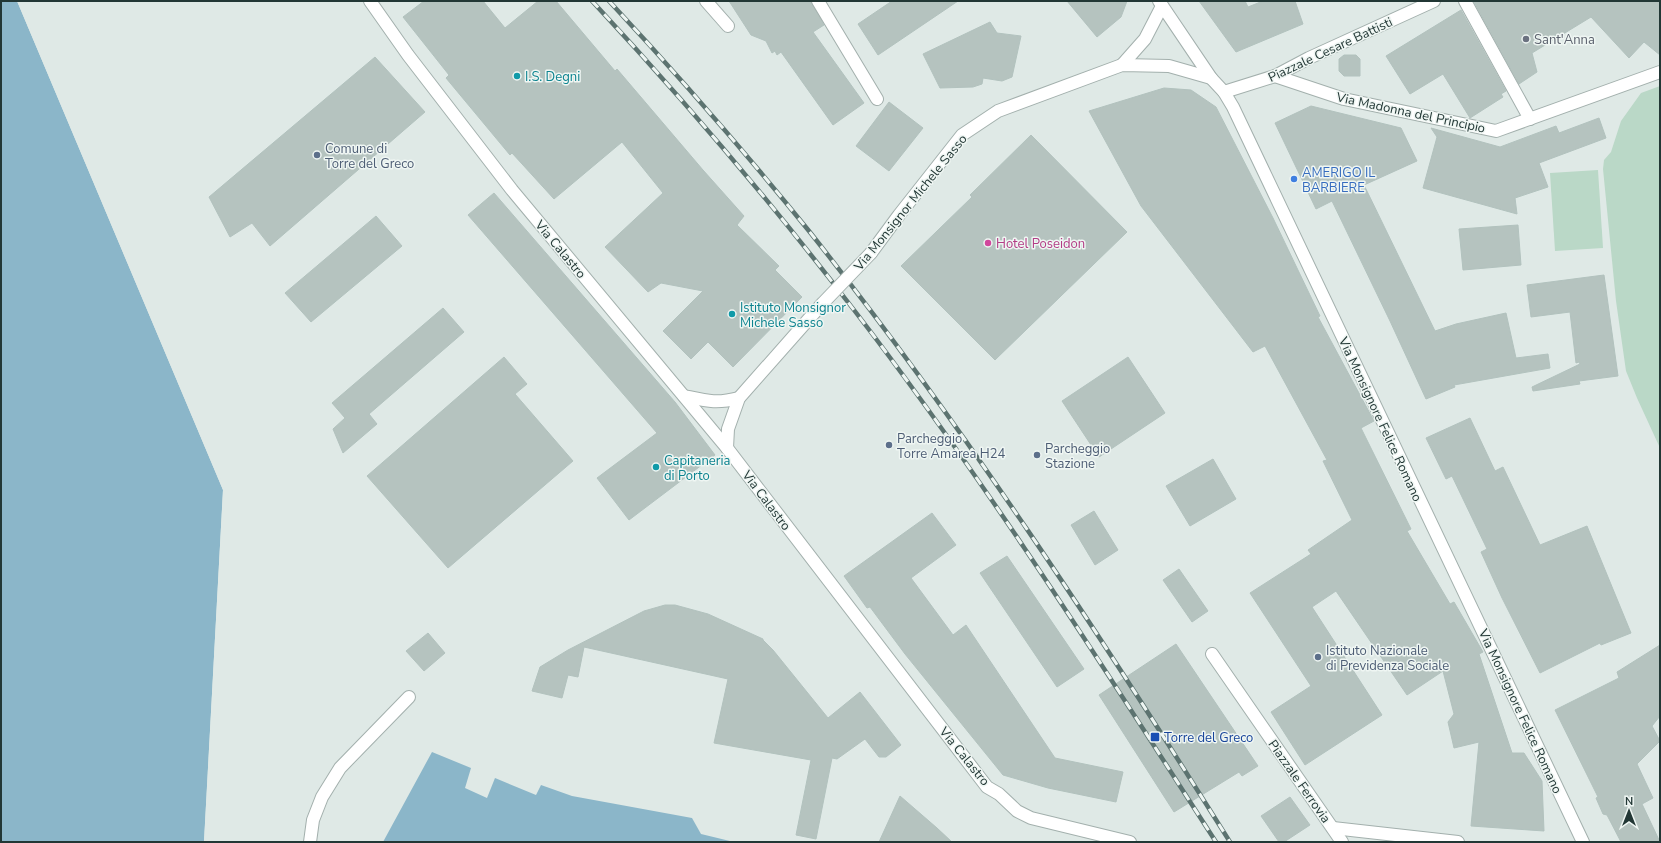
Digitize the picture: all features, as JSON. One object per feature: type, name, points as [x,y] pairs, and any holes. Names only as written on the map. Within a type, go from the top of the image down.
[{"type":"street","name":"Via Calastro","points":[[370,1],[408,55],[512,190],[727,448],[987,786],[999,794],[1017,811],[1032,818],[1130,842]]},
{"type":"street","points":[[818,1],[877,99]]},
{"type":"street","name":"Piazzale Cesare Battisti","points":[[1224,92],[1275,76],[1309,58],[1434,1]]},
{"type":"street","points":[[1464,1],[1530,119]]},
{"type":"street","name":"Via Monsignor Michele Sasso","points":[[1122,65],[1145,39],[1164,3]]},
{"type":"street","name":"Via Monsignore Felice Romano","points":[[1164,3],[1211,78],[1224,92],[1233,107],[1583,842]]},
{"type":"street","points":[[709,4],[728,26]]},
{"type":"street","name":"Via Monsignor Michele Sasso","points":[[727,448],[728,429],[734,408],[739,398],[822,304],[871,253],[962,135],[998,111],[1122,65],[1169,66],[1211,78]]},
{"type":"street","name":"Via Madonna del Principio","points":[[1275,76],[1344,99],[1496,131],[1660,72]]},
{"type":"street","points":[[684,396],[710,402],[720,402],[739,398]]},
{"type":"street","name":"Piazzale Ferrovia","points":[[1212,654],[1342,842]]},
{"type":"street","points":[[310,842],[313,820],[322,797],[340,768],[409,697]]},
{"type":"street","name":"Piazzale Ferrovia","points":[[1333,828],[1458,842]]},
{"type":"green space","points":[[1660,86],[1660,448],[1626,371],[1616,301],[1603,169],[1604,160],[1611,152],[1621,121],[1641,93]]},
{"type":"green space","points":[[1598,170],[1603,248],[1555,251],[1550,173]]},
{"type":"water","points":[[1,1],[17,1],[223,490],[204,842],[1,842]]},
{"type":"water","points":[[432,752],[471,768],[465,788],[487,798],[495,778],[536,795],[541,785],[572,796],[692,818],[701,834],[734,842],[383,842]]},
{"type":"pier","points":[[17,1],[19,1],[225,489],[206,842],[204,842],[223,490]]},
{"type":"building","points":[[424,1],[483,1],[505,28],[538,1],[556,1],[615,71],[617,69],[744,216],[737,225],[779,266],[775,270],[802,297],[733,367],[708,342],[691,359],[663,331],[703,291],[661,283],[648,292],[605,247],[663,193],[622,142],[554,199],[512,153],[510,155],[446,78],[449,75],[403,17]]},
{"type":"building","points":[[729,1],[811,1],[824,25],[813,32],[864,103],[833,125],[781,52],[777,55],[775,51],[772,53],[766,41],[751,35]]},
{"type":"building","points":[[892,1],[958,1],[878,55],[858,24]]},
{"type":"building","points":[[1067,1],[1127,1],[1121,17],[1097,37]]},
{"type":"building","points":[[1199,1],[1245,1],[1248,7],[1263,1],[1295,1],[1303,24],[1236,52]]},
{"type":"building","points":[[1660,1],[1660,55],[1644,42],[1629,58],[1591,17],[1532,53],[1537,72],[1519,84],[1474,2]]},
{"type":"building","points":[[1461,10],[1506,91],[1501,94],[1503,97],[1470,118],[1443,74],[1410,94],[1386,56]]},
{"type":"building","points":[[990,22],[997,33],[1021,36],[1012,77],[1002,81],[983,78],[982,84],[973,87],[940,88],[923,54]]},
{"type":"building","points":[[1344,55],[1356,55],[1360,59],[1360,76],[1344,76],[1339,71],[1339,59]]},
{"type":"building","name":"Comune di Torre del Greco","points":[[375,57],[425,112],[270,246],[252,223],[230,237],[209,197]]},
{"type":"building","points":[[1164,88],[1191,90],[1216,107],[1273,218],[1320,316],[1318,317],[1374,421],[1361,428],[1411,529],[1407,531],[1450,604],[1454,602],[1483,652],[1479,654],[1512,753],[1524,753],[1542,781],[1544,831],[1471,826],[1479,742],[1454,748],[1448,722],[1454,714],[1443,671],[1407,695],[1336,591],[1312,607],[1382,715],[1305,765],[1271,712],[1311,686],[1250,593],[1311,554],[1308,550],[1352,520],[1323,461],[1327,460],[1265,346],[1253,352],[1141,206],[1089,111]]},
{"type":"building","points":[[889,102],[923,128],[889,171],[856,146]]},
{"type":"building","points":[[1311,106],[1401,128],[1417,161],[1364,185],[1435,331],[1456,324],[1506,313],[1516,358],[1548,354],[1550,368],[1454,385],[1455,387],[1426,399],[1332,201],[1316,209],[1275,123]]},
{"type":"building","points":[[1599,118],[1606,138],[1539,163],[1548,187],[1515,198],[1517,214],[1423,188],[1437,137],[1431,128],[1500,147],[1556,126],[1559,133]]},
{"type":"building","points":[[1031,135],[1127,232],[995,360],[901,266],[972,197],[970,195]]},
{"type":"building","points":[[494,193],[675,402],[715,455],[629,520],[597,478],[657,433],[468,215]]},
{"type":"building","points":[[376,216],[402,246],[311,322],[285,293]]},
{"type":"building","points":[[1518,225],[1521,265],[1463,270],[1459,229]]},
{"type":"building","points":[[1604,275],[1618,376],[1579,381],[1580,384],[1533,391],[1532,387],[1580,364],[1579,362],[1576,363],[1570,312],[1531,317],[1527,285]]},
{"type":"building","points":[[443,308],[464,332],[369,414],[377,424],[343,453],[333,429],[345,418],[332,403]]},
{"type":"building","points":[[504,357],[527,384],[515,394],[573,461],[448,568],[367,476]]},
{"type":"building","points":[[1128,357],[1165,413],[1099,457],[1062,401]]},
{"type":"building","points":[[1470,418],[1495,471],[1503,467],[1540,545],[1587,526],[1631,633],[1601,645],[1600,643],[1540,673],[1502,598],[1481,552],[1487,549],[1452,476],[1446,479],[1426,438]]},
{"type":"building","points":[[1213,459],[1236,499],[1190,526],[1166,486]]},
{"type":"building","points":[[1094,511],[1118,550],[1095,565],[1071,525]]},
{"type":"building","points":[[932,513],[956,545],[911,578],[953,635],[966,625],[1055,758],[1123,772],[1116,802],[1048,788],[1003,775],[905,654],[870,607],[867,608],[844,576]]},
{"type":"building","points":[[1007,556],[1084,669],[1057,687],[980,573]]},
{"type":"building","points":[[1179,569],[1208,611],[1192,622],[1163,580]]},
{"type":"building","points":[[665,605],[675,605],[708,614],[763,639],[828,718],[860,692],[901,745],[886,757],[879,757],[865,739],[837,759],[832,758],[816,839],[796,835],[811,760],[714,743],[728,679],[584,647],[578,677],[568,675],[562,698],[532,691],[540,667],[568,650],[644,611]]},
{"type":"building","points":[[428,633],[445,653],[424,671],[406,651]]},
{"type":"building","points":[[1176,644],[1258,766],[1242,776],[1239,772],[1174,812],[1099,695]]},
{"type":"building","points":[[1660,645],[1660,716],[1652,726],[1660,741],[1637,764],[1653,798],[1642,804],[1660,842],[1621,842],[1607,815],[1603,814],[1596,798],[1598,797],[1555,710],[1619,678],[1617,672]]},
{"type":"building","points":[[900,796],[937,828],[952,842],[879,842]]},
{"type":"building","points":[[1290,797],[1310,825],[1284,842],[1279,842],[1261,816]]},
{"type":"railway","points":[[592,1],[727,152],[823,270],[902,374],[950,440],[1041,572],[1216,842]]},
{"type":"railway","points":[[609,1],[711,114],[785,201],[866,304],[975,454],[1028,531],[1131,686],[1230,842]]},
{"type":"place","name":"Sant'Anna","points":[[1526,39]]},
{"type":"place","name":"I.S. Degni","points":[[517,76]]},
{"type":"place","name":"Comune di Torre del Greco","points":[[317,155]]},
{"type":"place","name":"AMERIGO IL BARBIERE","points":[[1294,179]]},
{"type":"place","name":"Hotel Poseidon","points":[[988,243]]},
{"type":"place","name":"Istituto Monsignor Michele Sasso","points":[[732,314]]},
{"type":"place","name":"Parcheggio Torre Amarea H24","points":[[889,445]]},
{"type":"place","name":"Parcheggio Stazione","points":[[1037,455]]},
{"type":"place","name":"Capitaneria di Porto","points":[[656,467]]},
{"type":"place","name":"Istituto Nazionale di Previdenza Sociale","points":[[1318,657]]},
{"type":"place","name":"Torre del Greco","points":[[1155,737]]}]
